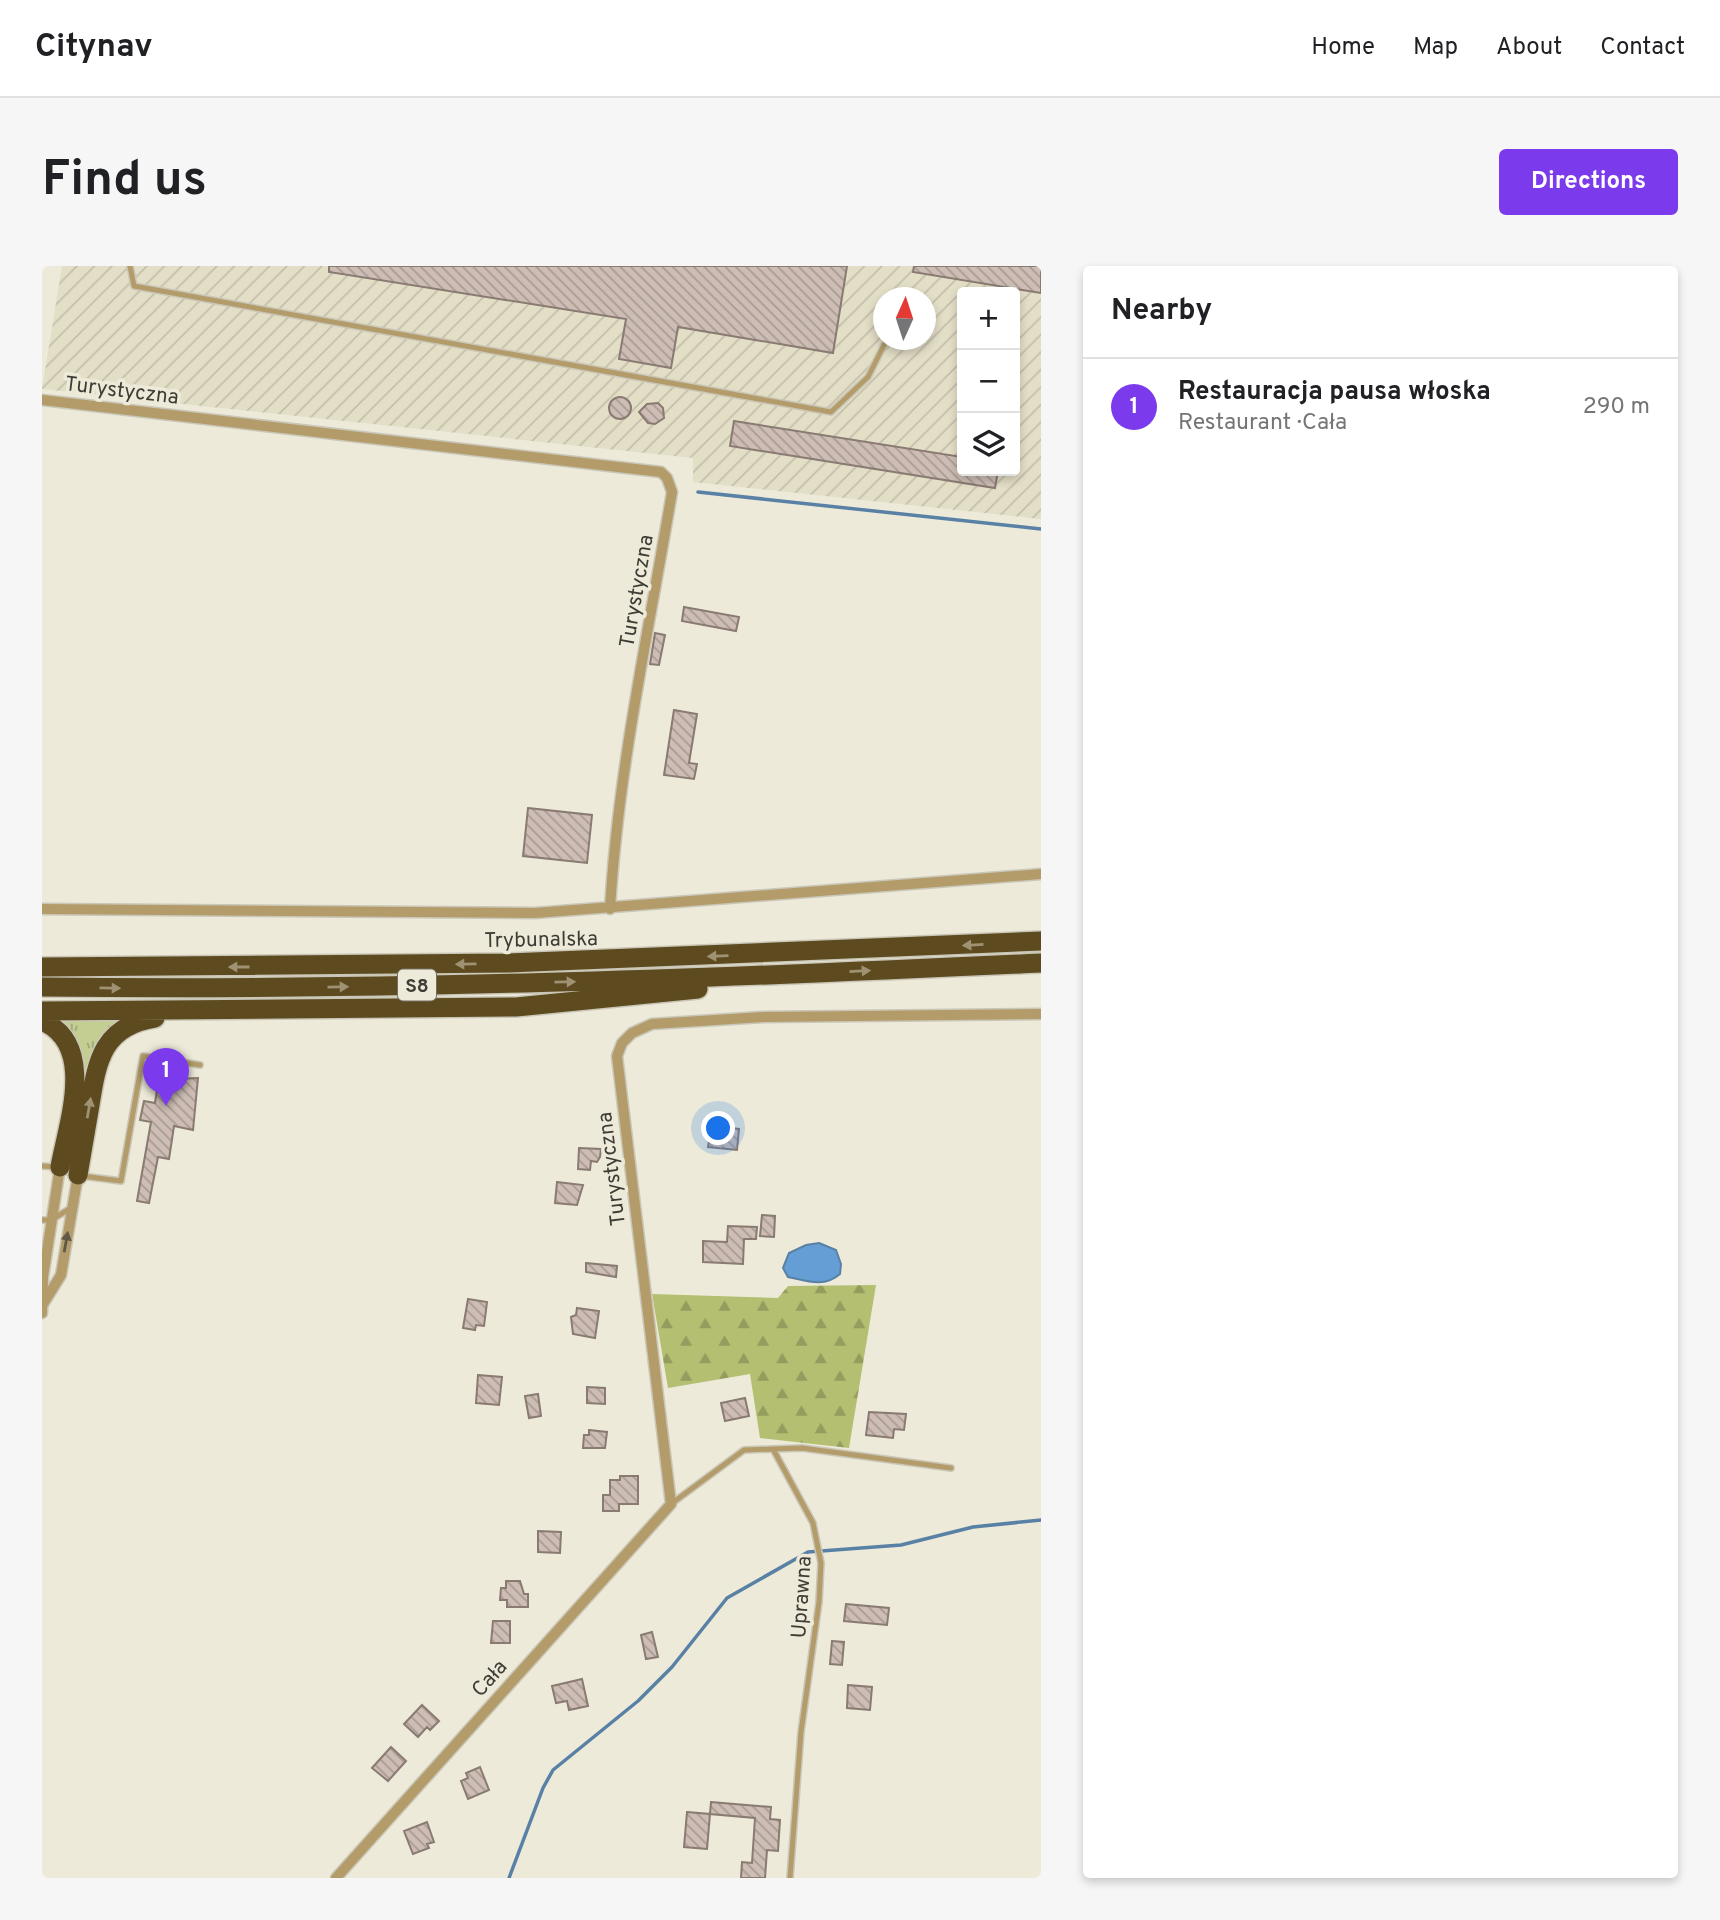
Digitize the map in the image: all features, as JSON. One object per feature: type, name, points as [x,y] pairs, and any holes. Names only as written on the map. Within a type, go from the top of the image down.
[{"type":"highway","name":"Trybunalska","points":[[42,967],[521,962],[1041,941]]},
{"type":"highway","name":"Trybunalska","points":[[42,987],[466,985],[792,975],[1041,962]]},
{"type":"highway","points":[[42,1011],[549,1005],[648,996],[792,975]]},
{"type":"highway","points":[[60,1170],[104,1048],[113,1037],[132,1023],[180,1011]]},
{"type":"highway","points":[[42,1021],[64,1035],[74,1059],[73,1085],[60,1170]]},
{"type":"street","name":"Turystyczna","points":[[42,400],[661,472],[673,492],[637,704],[613,866],[610,909]]},
{"type":"street","points":[[42,909],[430,913],[610,909],[1041,874]]},
{"type":"street","name":"Turystyczna","points":[[671,1504],[617,1056],[622,1043],[632,1034],[652,1024],[763,1017],[1041,1014]]},
{"type":"street","points":[[42,1307],[61,1275],[72,1207],[60,1170]]},
{"type":"street","points":[[42,1307],[46,1220],[60,1170]]},
{"type":"street","name":"Cała","points":[[336,1878],[671,1504]]},
{"type":"lane","points":[[130,266],[134,286],[831,412],[868,377],[882,350]]},
{"type":"lane","points":[[60,1170],[121,1181],[143,1056],[200,1065]]},
{"type":"lane","points":[[46,1220],[72,1207]]},
{"type":"lane","points":[[671,1504],[744,1450],[802,1448],[951,1468]]},
{"type":"lane","name":"Uprawna","points":[[773,1449],[813,1523],[820,1544],[821,1560],[819,1602],[801,1732],[790,1878]]},
{"type":"shaded area","points":[[62,266],[1041,266],[1041,519],[693,482],[693,458],[42,389]]},
{"type":"green space","points":[[60,1019],[119,1020],[106,1031],[96,1045],[85,1077],[78,1042]]},
{"type":"green space","points":[[876,1285],[849,1448],[760,1438],[750,1374],[668,1388],[652,1294],[778,1298],[788,1286]]},
{"type":"water","points":[[819,1243],[836,1250],[841,1264],[840,1274],[822,1282],[788,1277],[783,1268],[789,1253],[806,1245]]},
{"type":"building","points":[[329,266],[847,266],[833,353],[678,327],[671,368],[619,359],[626,319],[329,272]]},
{"type":"building","points":[[914,266],[1041,266],[1041,293],[1020,290],[1020,287],[1004,287],[913,272]]},
{"type":"building","points":[[616,397],[624,397],[631,404],[631,412],[624,419],[616,419],[609,412],[609,404]]},
{"type":"building","points":[[658,403],[663,408],[664,418],[655,424],[648,423],[639,412],[647,404]]},
{"type":"building","points":[[734,421],[957,456],[957,476],[997,476],[995,488],[730,446]]},
{"type":"building","points":[[684,607],[739,617],[736,631],[682,621]]},
{"type":"building","points":[[655,633],[665,635],[659,665],[650,664]]},
{"type":"building","points":[[674,710],[697,714],[689,763],[697,764],[694,779],[664,775]]},
{"type":"building","points":[[528,808],[592,815],[587,863],[523,856]]},
{"type":"building","points":[[198,1078],[193,1130],[174,1126],[169,1159],[158,1157],[149,1203],[137,1201],[151,1122],[140,1120],[144,1101],[155,1103],[158,1083],[170,1085],[170,1080]]},
{"type":"building","points":[[711,1126],[739,1129],[737,1150],[708,1147]]},
{"type":"building","points":[[579,1148],[601,1149],[597,1162],[591,1161],[590,1170],[578,1169]]},
{"type":"building","points":[[557,1182],[583,1185],[577,1205],[555,1203]]},
{"type":"building","points":[[762,1215],[775,1216],[774,1237],[760,1236]]},
{"type":"building","points":[[728,1226],[757,1227],[756,1239],[744,1239],[743,1264],[703,1262],[703,1241],[727,1242]]},
{"type":"building","points":[[586,1263],[617,1266],[616,1277],[586,1272]]},
{"type":"building","points":[[468,1299],[487,1302],[484,1326],[476,1325],[475,1330],[463,1328]]},
{"type":"building","points":[[577,1308],[599,1311],[595,1338],[573,1334],[571,1317],[576,1315]]},
{"type":"building","points":[[478,1375],[502,1377],[499,1405],[476,1403]]},
{"type":"building","points":[[587,1387],[605,1388],[605,1404],[587,1403]]},
{"type":"building","points":[[538,1394],[541,1416],[529,1418],[525,1396]]},
{"type":"building","points":[[745,1398],[749,1416],[725,1421],[721,1403]]},
{"type":"building","points":[[869,1412],[906,1414],[904,1430],[894,1429],[893,1438],[866,1435]]},
{"type":"building","points":[[589,1430],[607,1432],[605,1448],[583,1448],[584,1435],[589,1435]]},
{"type":"building","points":[[620,1476],[638,1476],[638,1504],[619,1504],[619,1511],[603,1511],[603,1495],[610,1495],[610,1480],[620,1480]]},
{"type":"building","points":[[538,1531],[561,1532],[560,1553],[538,1552]]},
{"type":"building","points":[[506,1581],[520,1581],[524,1594],[528,1594],[528,1607],[507,1607],[507,1600],[500,1600],[501,1588],[506,1588]]},
{"type":"building","points":[[846,1604],[889,1608],[887,1625],[844,1621]]},
{"type":"building","points":[[493,1621],[510,1621],[510,1643],[491,1643]]},
{"type":"building","points":[[652,1632],[658,1657],[646,1659],[641,1635]]},
{"type":"building","points":[[832,1641],[844,1642],[842,1665],[830,1664]]},
{"type":"building","points":[[582,1679],[588,1706],[569,1710],[567,1701],[556,1703],[552,1686]]},
{"type":"building","points":[[848,1685],[872,1687],[870,1710],[847,1708]]},
{"type":"building","points":[[422,1705],[439,1721],[430,1730],[427,1727],[418,1737],[404,1724]]},
{"type":"building","points":[[391,1747],[406,1761],[388,1781],[372,1768]]},
{"type":"building","points":[[480,1767],[489,1790],[468,1799],[461,1781],[468,1778],[466,1773]]},
{"type":"building","points":[[711,1802],[771,1807],[770,1819],[780,1820],[778,1851],[767,1850],[765,1878],[741,1878],[742,1862],[752,1863],[755,1818],[710,1814]]},
{"type":"building","points":[[687,1812],[710,1814],[707,1849],[684,1847]]},
{"type":"building","points":[[427,1822],[434,1842],[427,1844],[429,1848],[413,1854],[404,1831]]},
{"type":"waterway","points":[[698,492],[1041,529]]},
{"type":"waterway","points":[[509,1878],[543,1788],[553,1770],[638,1701],[672,1667],[727,1598],[808,1552],[901,1545],[973,1527],[1041,1520]]},
{"type":"place","name":"Restauracja pausa włoska","points":[[166,1106]]}]
